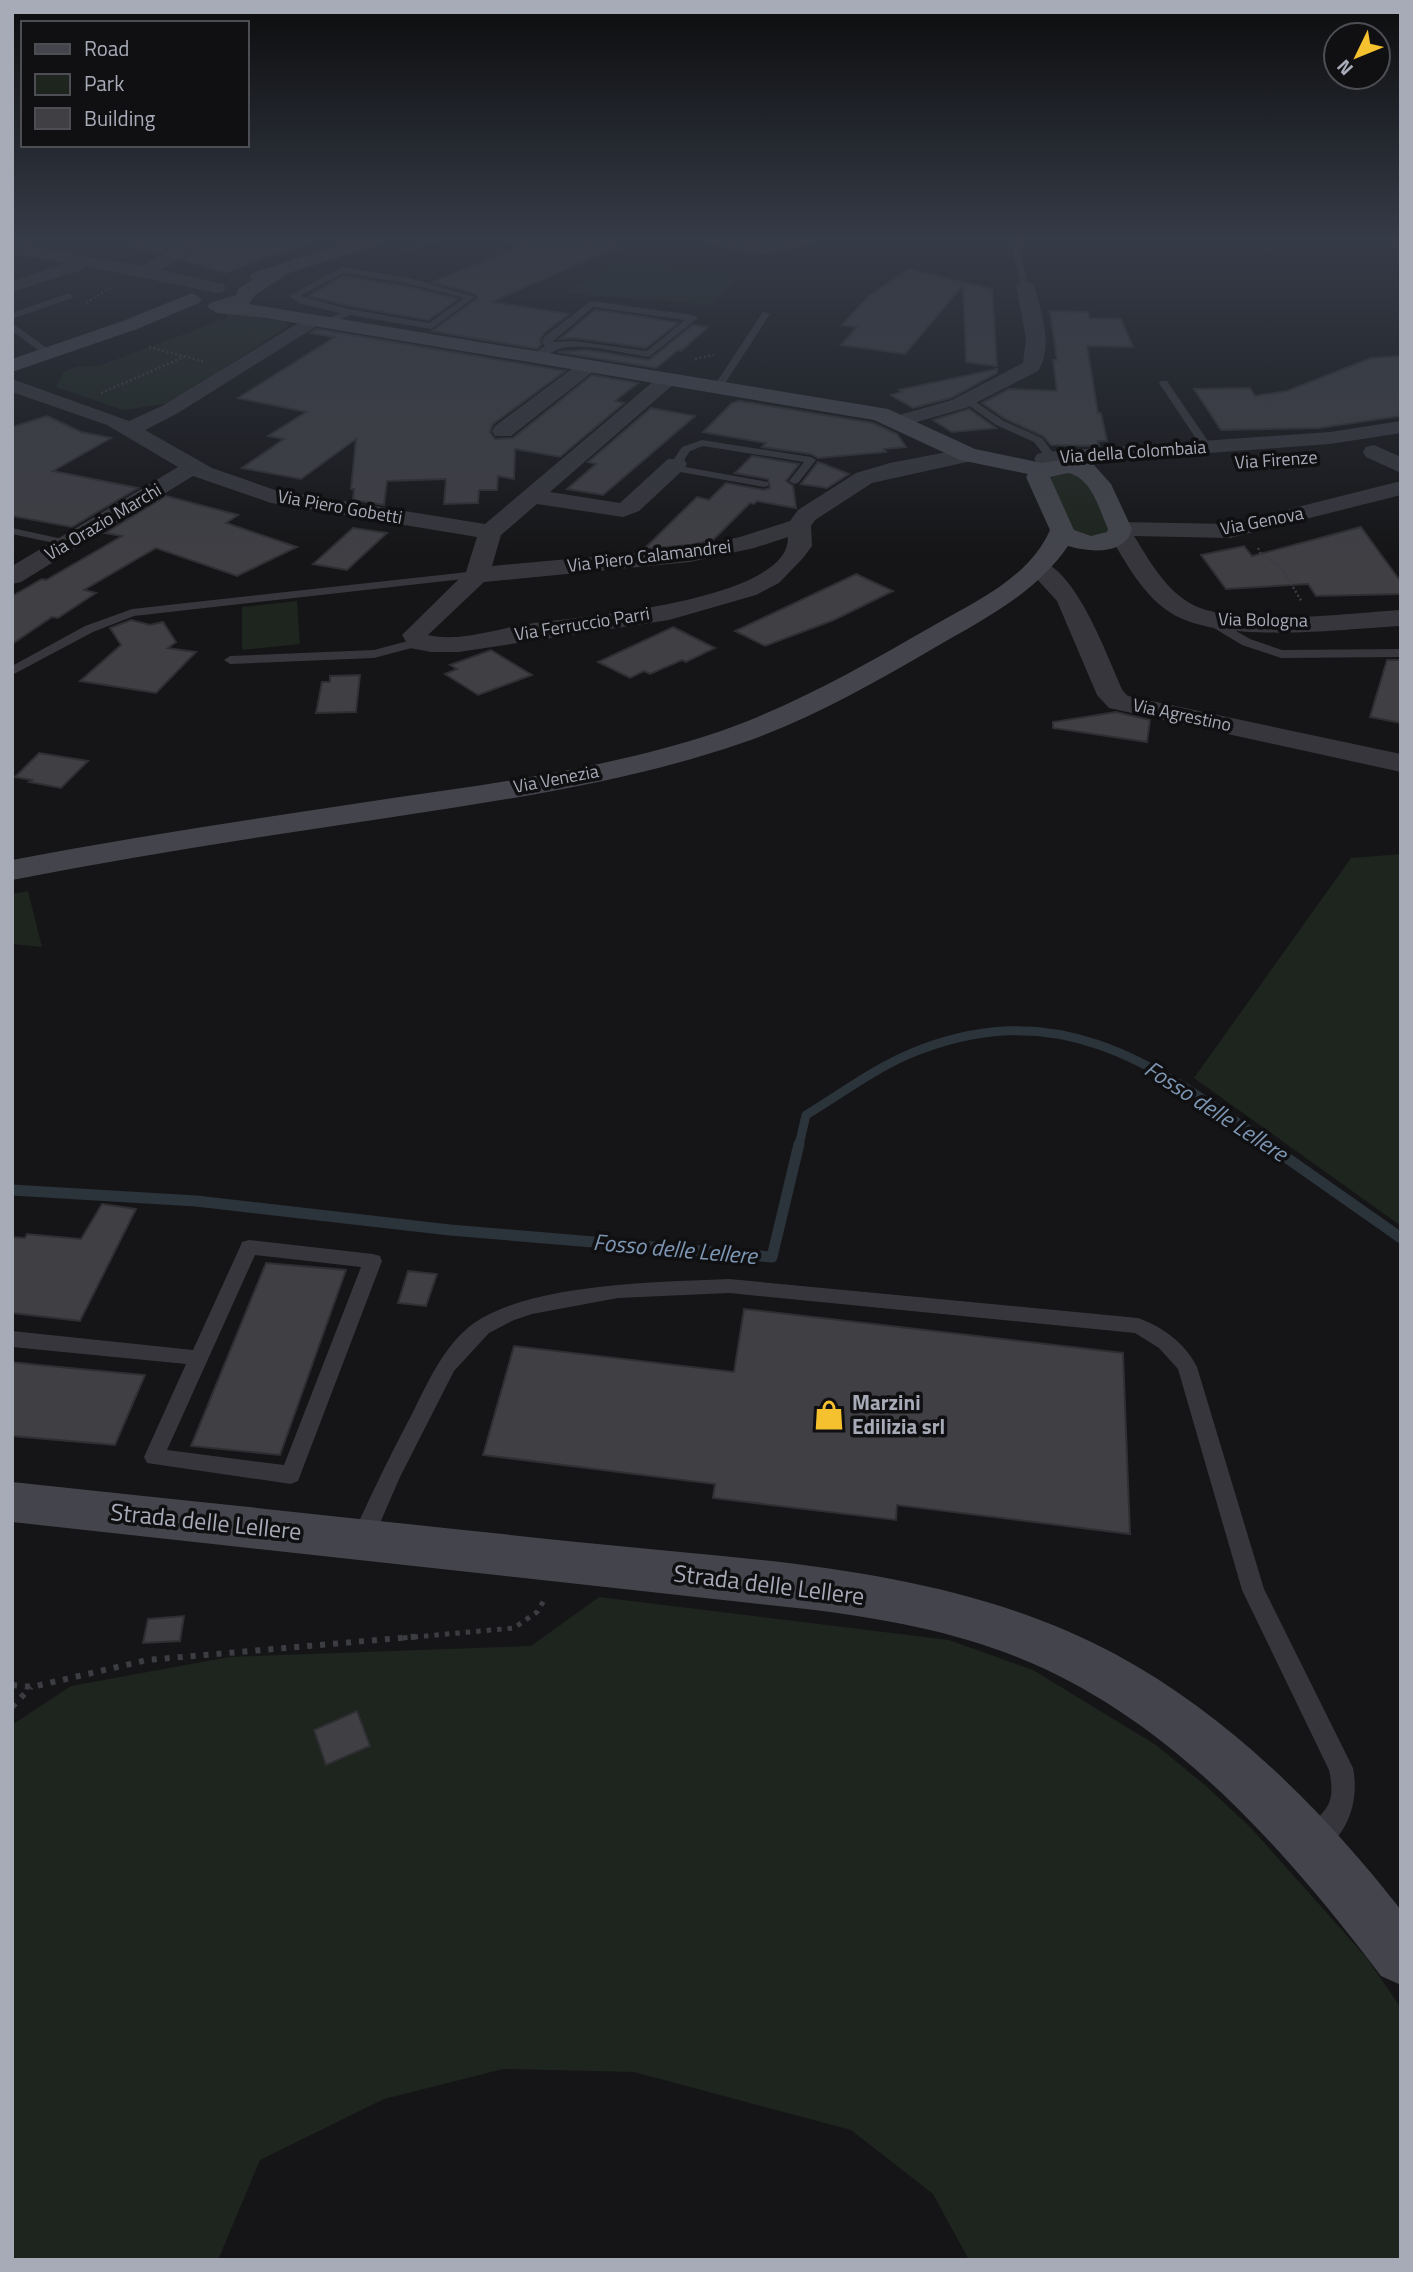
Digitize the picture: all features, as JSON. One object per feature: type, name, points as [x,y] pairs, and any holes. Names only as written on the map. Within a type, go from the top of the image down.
[{"type":"street","points":[[12,366],[71,345]]},
{"type":"street","points":[[130,429],[278,345]]},
{"type":"street","name":"Via Firenze","points":[[493,345],[543,352],[588,366],[836,404],[899,421],[968,455],[1049,465],[1087,473],[1401,448]]},
{"type":"street","points":[[899,421],[967,400],[1022,373],[1035,361],[1034,345]]},
{"type":"street","points":[[503,431],[588,366]]},
{"type":"street","points":[[419,642],[415,635],[419,630],[477,575],[490,532],[668,379]]},
{"type":"street","name":"Via Piero Gobetti","points":[[12,385],[130,429],[194,467],[222,480],[290,501],[490,532]]},
{"type":"street","name":"Via della Colombaia","points":[[1049,465],[1207,447],[1330,438],[1401,426]]},
{"type":"street","points":[[1374,452],[1401,466]]},
{"type":"street","name":"Via Piero Calamandrei","points":[[477,575],[690,555],[746,543],[799,526],[806,516],[864,478],[890,470],[968,455]]},
{"type":"street","points":[[1049,465],[1038,477],[1062,530],[1072,539],[1092,543]]},
{"type":"street","points":[[532,496],[623,510],[631,506],[675,466]]},
{"type":"street","name":"Via Orazio Marchi","points":[[12,577],[194,467]]},
{"type":"street","name":"Via Bologna","points":[[1087,473],[1144,570]]},
{"type":"street","name":"Via Genova","points":[[1120,531],[1235,530],[1401,488]]},
{"type":"street","name":"Via Ferruccio Parri","points":[[419,642],[455,643],[668,610],[736,594],[767,580],[782,567],[800,546],[799,526]]},
{"type":"street","points":[[1045,560],[1062,530]]},
{"type":"street","name":"Via Venezia","points":[[12,870],[149,845],[483,794],[606,769],[707,744],[797,711],[851,684],[978,611],[1045,560],[1092,543],[1113,540],[1120,531]]},
{"type":"street","name":"Via Bologna","points":[[1092,543],[1124,555],[1144,570],[1180,608],[1208,620],[1237,623],[1401,618]]},
{"type":"street","name":"Via Agrestino","points":[[1045,560],[1068,598],[1111,695],[1119,702],[1401,763]]},
{"type":"street","name":"Strada delle Lellere","points":[[12,1502],[854,1594],[965,1617],[1020,1635],[1115,1682],[1179,1724],[1247,1779],[1312,1844],[1401,1956]]},
{"type":"lane","points":[[37,345],[48,353]]},
{"type":"lane","points":[[543,352],[546,345]]},
{"type":"lane","points":[[543,352],[587,345]]},
{"type":"lane","points":[[587,345],[649,354],[660,345]]},
{"type":"lane","points":[[719,386],[746,345]]},
{"type":"lane","points":[[1164,383],[1207,447]]},
{"type":"lane","points":[[967,400],[1000,423],[1038,440],[1049,465]]},
{"type":"lane","points":[[764,484],[675,466],[686,449],[702,443],[811,460],[794,481]]},
{"type":"lane","points":[[12,531],[68,543]]},
{"type":"lane","points":[[12,671],[89,628],[132,613],[477,575]]},
{"type":"lane","points":[[1208,620],[1246,642],[1274,653],[1302,656],[1401,653]]},
{"type":"lane","points":[[230,660],[374,653],[419,642]]},
{"type":"lane","points":[[249,1247],[373,1261],[291,1475],[154,1457],[199,1358],[249,1247]]},
{"type":"lane","points":[[362,1539],[390,1476],[446,1366],[482,1328],[509,1314],[532,1307],[618,1291],[729,1286],[1138,1326],[1156,1334],[1174,1348],[1187,1367],[1253,1590],[1341,1768],[1346,1800],[1339,1815],[1312,1844]]},
{"type":"lane","points":[[12,1339],[199,1358]]},
{"type":"path","points":[[149,347],[235,369]]},
{"type":"path","points":[[101,393],[184,357]]},
{"type":"path","points":[[1235,530],[1252,540],[1261,554],[1281,567],[1314,621]]},
{"type":"path","points":[[12,1685],[32,1687],[147,1660],[513,1628],[527,1621],[545,1600],[549,1585],[548,1560]]},
{"type":"path","points":[[12,1707],[32,1687]]},
{"type":"green space","points":[[155,345],[259,345],[171,403],[123,410],[56,387],[64,372],[76,367],[99,366]]},
{"type":"green space","points":[[1050,472],[1083,475],[1113,526],[1106,538],[1077,535],[1047,481]]},
{"type":"green space","points":[[297,601],[300,644],[242,650],[242,607]]},
{"type":"green space","points":[[1401,854],[1401,1226],[1194,1078],[1351,858]]},
{"type":"green space","points":[[28,891],[42,947],[12,944],[12,894]]},
{"type":"green space","points":[[599,1597],[949,1640],[1033,1670],[1156,1745],[1206,1786],[1252,1829],[1366,1957],[1401,2008],[1401,2260],[969,2260],[933,2194],[851,2130],[634,2072],[503,2069],[384,2099],[260,2160],[218,2260],[12,2260],[12,1725],[71,1686],[229,1657],[531,1646]]},
{"type":"building","points":[[322,345],[412,345],[565,371],[493,424],[490,432],[495,439],[513,438],[592,375],[638,383],[615,401],[624,403],[560,457],[515,449],[514,479],[498,476],[497,490],[479,490],[478,503],[444,504],[446,479],[387,481],[384,505],[353,500],[354,489],[351,489],[356,439],[301,479],[242,468],[284,439],[268,436],[306,412],[238,398]]},
{"type":"building","points":[[514,345],[541,345],[537,349]]},
{"type":"building","points":[[625,345],[650,345],[646,348]]},
{"type":"building","points":[[668,345],[688,345],[656,368],[558,352],[587,350],[649,360]]},
{"type":"building","points":[[841,345],[913,345],[905,354]]},
{"type":"building","points":[[965,345],[996,345],[997,366],[966,362]]},
{"type":"building","points":[[1055,345],[1132,345],[1133,347],[1087,346],[1098,413],[1101,413],[1107,441],[1098,441],[1099,446],[1051,445],[1043,436],[1005,419],[982,403],[1009,389],[1057,391],[1053,360],[1057,360]]},
{"type":"building","points":[[1401,356],[1401,416],[1319,428],[1221,430],[1194,389],[1250,388],[1255,396],[1287,391],[1371,358]]},
{"type":"building","points":[[997,369],[997,373],[951,398],[913,408],[891,395],[902,392],[899,390]]},
{"type":"building","points":[[739,401],[873,423],[897,434],[906,447],[884,449],[886,452],[818,458],[811,454],[762,447],[766,443],[703,432],[732,403]]},
{"type":"building","points":[[651,408],[695,416],[603,495],[567,489],[596,464],[588,462]]},
{"type":"building","points":[[969,409],[996,428],[952,432],[933,420]]},
{"type":"building","points":[[47,416],[81,432],[111,438],[53,471],[138,488],[72,527],[12,516],[12,427]]},
{"type":"building","points":[[752,456],[799,464],[786,481],[793,486],[796,508],[757,501],[750,503],[713,540],[644,549],[697,497],[709,500],[726,483],[764,490],[770,488],[768,479],[735,473]]},
{"type":"building","points":[[818,462],[849,474],[827,488],[801,484]]},
{"type":"building","points":[[166,496],[238,515],[226,523],[297,547],[237,576],[156,548],[84,590],[96,593],[58,618],[52,617],[12,644],[12,596],[42,579],[46,580],[122,536],[105,533]]},
{"type":"building","points":[[1361,527],[1401,582],[1401,594],[1316,596],[1308,584],[1226,589],[1201,555],[1244,546],[1252,556]]},
{"type":"building","points":[[353,528],[387,533],[347,570],[313,564]]},
{"type":"building","points":[[856,574],[893,591],[834,620],[765,646],[735,631]]},
{"type":"building","points":[[131,620],[150,625],[163,622],[176,642],[168,648],[196,652],[156,693],[80,681],[121,645],[110,628]]},
{"type":"building","points":[[673,627],[715,648],[686,662],[682,660],[650,674],[644,671],[630,678],[598,662]]},
{"type":"building","points":[[491,650],[532,675],[478,695],[445,674],[457,669],[450,665]]},
{"type":"building","points":[[1387,660],[1401,660],[1401,723],[1370,717]]},
{"type":"building","points":[[360,675],[356,712],[316,713],[322,682],[330,682],[330,676]]},
{"type":"building","points":[[1116,712],[1150,720],[1147,742],[1053,728],[1053,722]]},
{"type":"building","points":[[39,753],[88,761],[61,788],[15,777]]},
{"type":"building","points":[[102,1204],[136,1209],[80,1321],[12,1313],[12,1237],[25,1238],[27,1234],[81,1239]]},
{"type":"building","points":[[266,1263],[346,1270],[280,1455],[191,1446]]},
{"type":"building","points":[[408,1271],[437,1274],[426,1306],[398,1303]]},
{"type":"building","points":[[744,1309],[1123,1353],[1130,1534],[897,1505],[896,1520],[713,1498],[715,1484],[483,1455],[514,1346],[734,1372]]},
{"type":"building","points":[[12,1362],[145,1375],[115,1445],[12,1436]]},
{"type":"building","points":[[184,1616],[180,1641],[143,1643],[148,1619]]},
{"type":"building","points":[[357,1711],[370,1746],[326,1765],[314,1730]]},
{"type":"waterway","name":"Fosso delle Lellere","points":[[799,1145],[806,1115],[881,1068],[907,1055],[961,1037],[1010,1031],[1056,1034],[1100,1045],[1143,1063],[1270,1145]]},
{"type":"waterway","name":"Fosso delle Lellere","points":[[12,1190],[196,1201],[450,1230],[772,1257],[799,1144]]},
{"type":"waterway","name":"Fosso delle Lellere","points":[[1267,1144],[1401,1238]]},
{"type":"place","name":"Marzini Edilizia srl","points":[[829,1415]]}]
